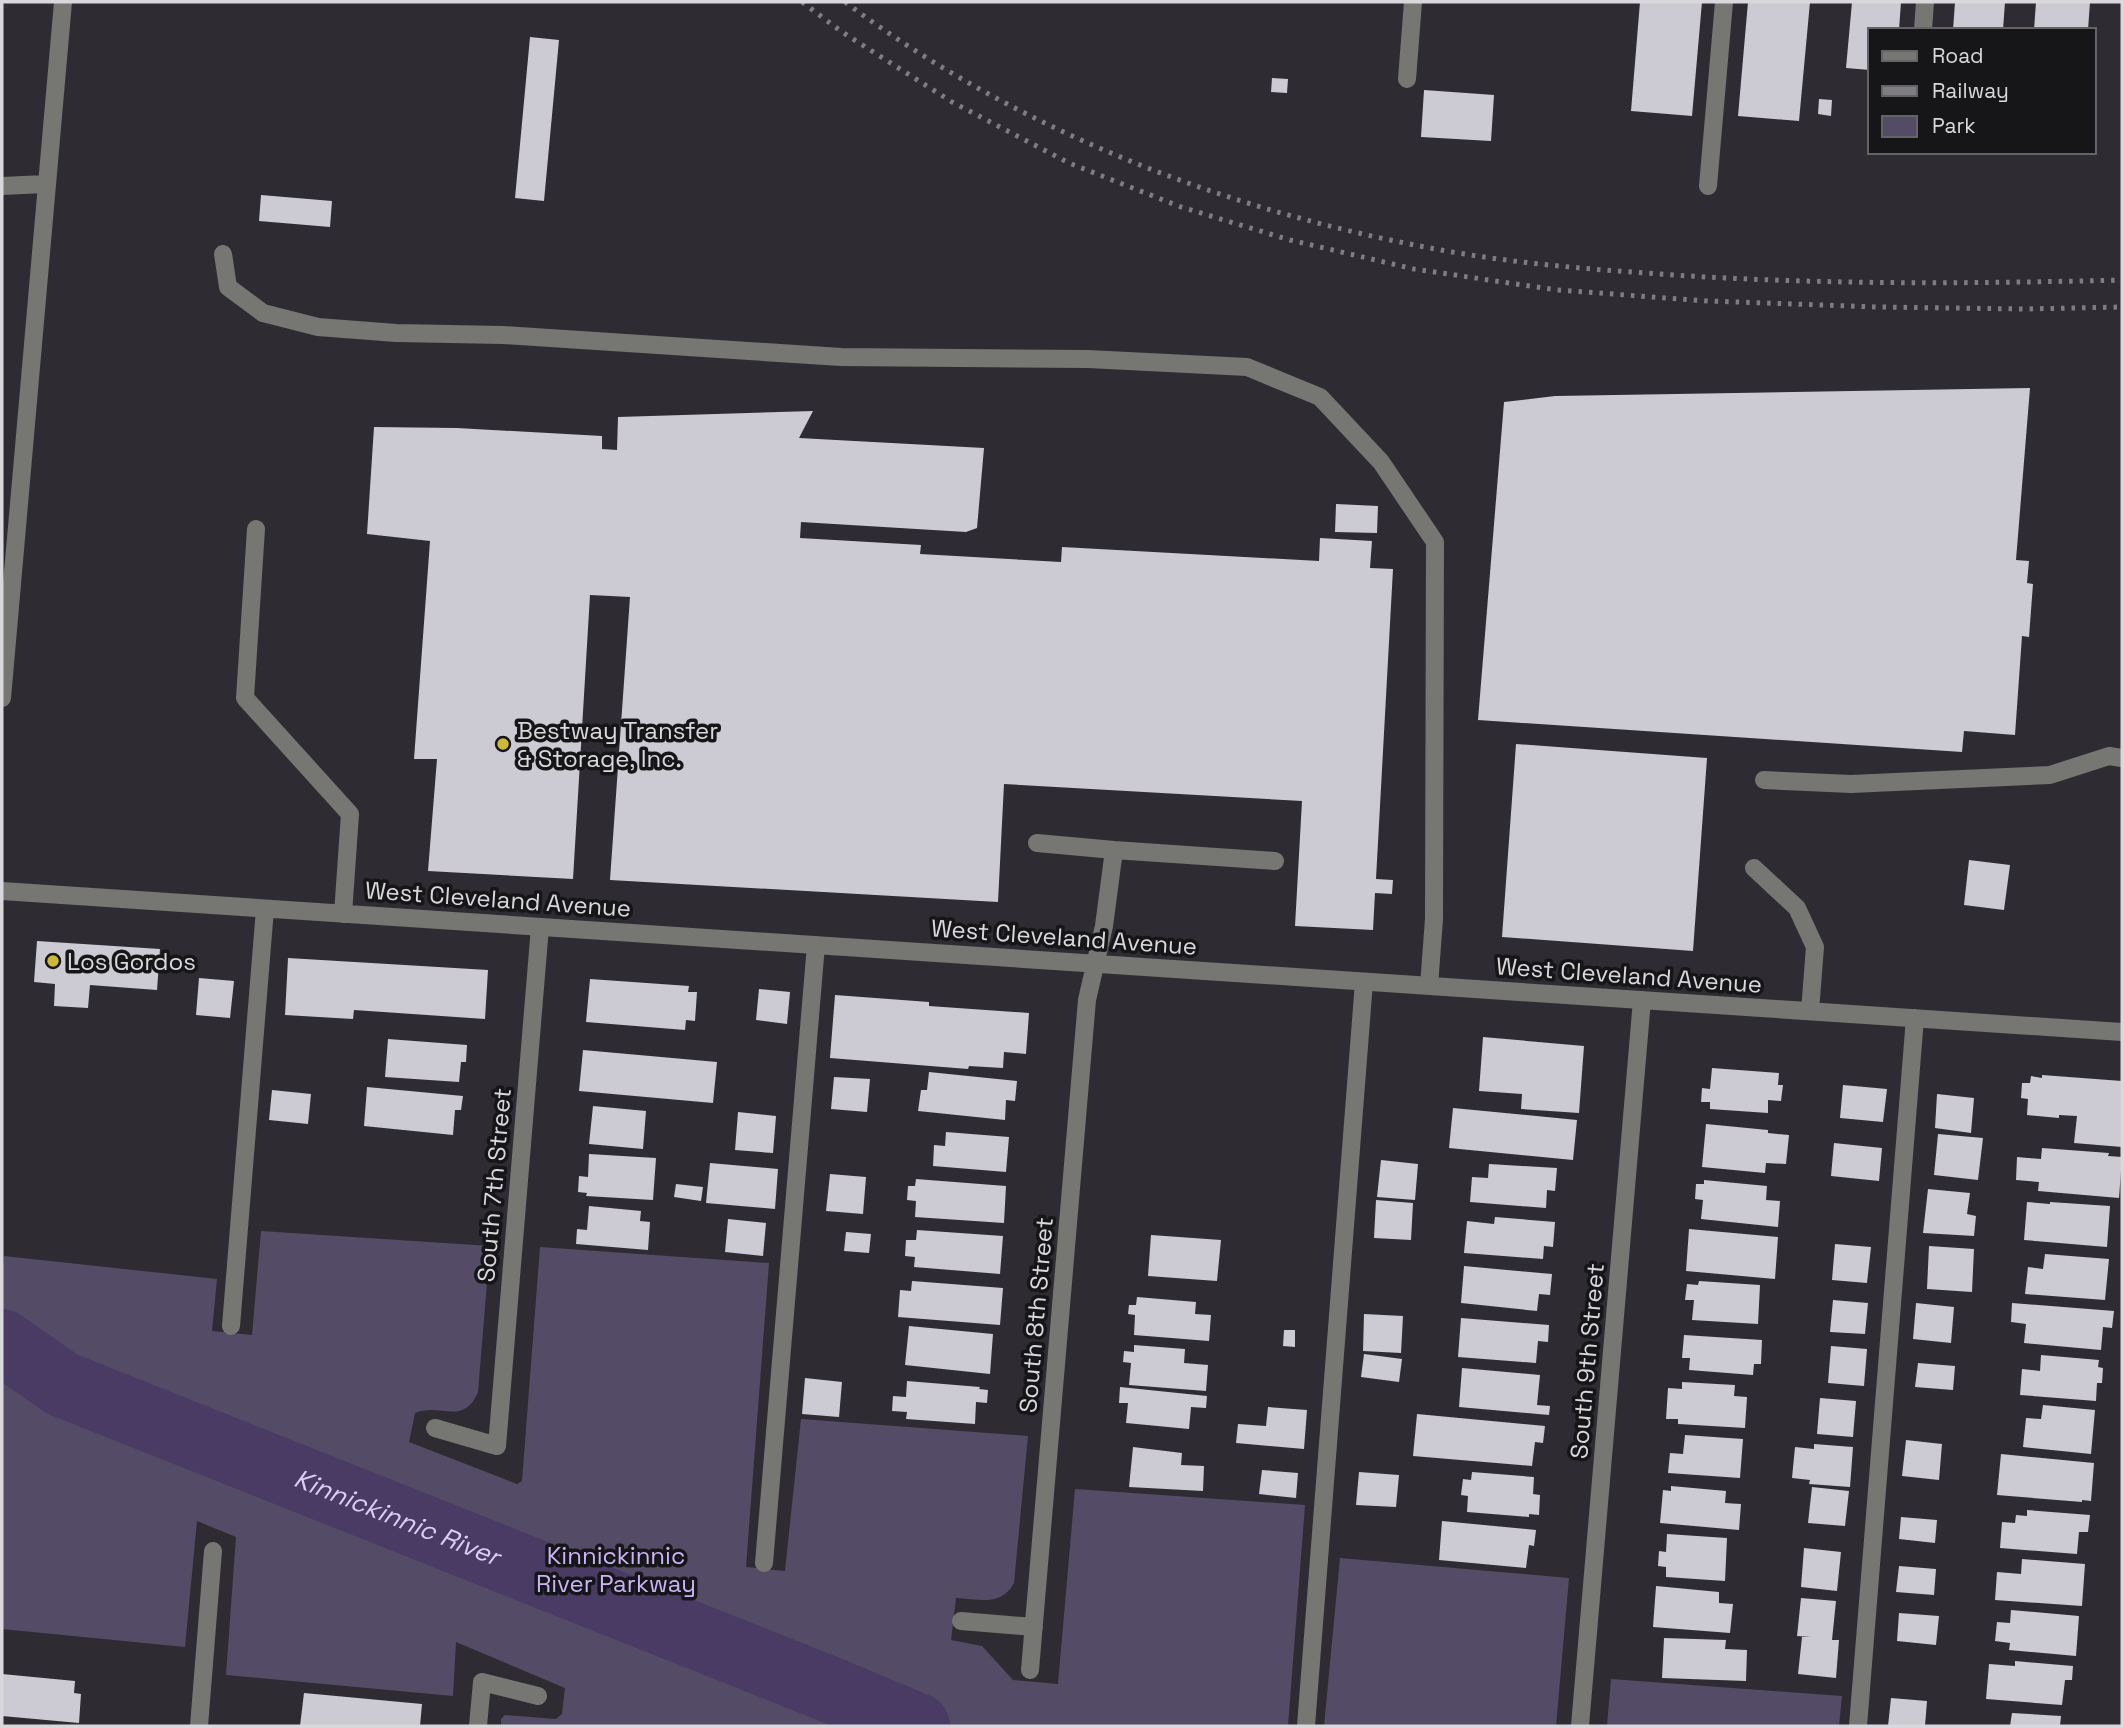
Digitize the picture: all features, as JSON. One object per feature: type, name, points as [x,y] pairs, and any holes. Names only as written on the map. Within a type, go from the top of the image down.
[{"type":"street","points":[[2,698],[63,2]]},
{"type":"street","points":[[1407,79],[1413,2]]},
{"type":"street","points":[[1708,186],[1724,2]]},
{"type":"street","points":[[1923,28],[1925,2]]},
{"type":"street","points":[[2,186],[46,184]]},
{"type":"street","points":[[223,254],[228,287],[264,313],[318,327],[396,333],[503,335],[841,357],[1088,359],[1247,367],[1320,397],[1381,462],[1435,542],[1434,919],[1429,986]]},
{"type":"street","points":[[256,529],[245,698],[350,814],[344,914]]},
{"type":"street","points":[[1764,780],[1851,784],[2050,775],[2109,756],[2122,758]]},
{"type":"street","points":[[1037,843],[1275,861]]},
{"type":"street","name":"South 8th Street","points":[[1030,1670],[1087,1000],[1104,926],[1114,850]]},
{"type":"street","points":[[1755,868],[1797,908],[1815,947],[1810,1011]]},
{"type":"street","name":"West Cleveland Avenue","points":[[2,891],[2122,1032]]},
{"type":"street","points":[[231,1326],[265,909]]},
{"type":"street","name":"South 7th Street","points":[[435,1428],[497,1446],[540,927]]},
{"type":"street","points":[[764,1563],[816,945]]},
{"type":"street","points":[[1306,1726],[1364,982]]},
{"type":"street","name":"South 9th Street","points":[[1580,1726],[1643,1000]]},
{"type":"street","points":[[1858,1726],[1915,1018]]},
{"type":"street","points":[[199,1726],[214,1551]]},
{"type":"street","points":[[961,1621],[1034,1627]]},
{"type":"street","points":[[478,1726],[482,1682],[538,1696]]},
{"type":"green space","name":"Kinnickinnic River Parkway","points":[[261,1231],[490,1246],[478,1392],[472,1402],[458,1411],[424,1410],[415,1413],[409,1442],[517,1484],[522,1481],[540,1247],[769,1263],[746,1567],[785,1571],[801,1419],[1028,1436],[1014,1583],[1009,1591],[996,1599],[956,1598],[951,1640],[982,1646],[1013,1680],[1058,1684],[1075,1489],[1305,1505],[1288,1726],[501,1726],[501,1719],[505,1715],[556,1719],[562,1714],[565,1688],[456,1642],[453,1696],[226,1675],[236,1537],[197,1521],[185,1647],[2,1629],[4,1256],[217,1279],[212,1331],[252,1335]]},
{"type":"green space","points":[[1340,1558],[1569,1578],[1556,1726],[1324,1726]]},
{"type":"green space","points":[[1611,1679],[1842,1696],[1839,1726],[1607,1726]]},
{"type":"building","points":[[1640,2],[1702,2],[1692,116],[1631,111]]},
{"type":"building","points":[[1748,2],[1810,2],[1799,121],[1738,116]]},
{"type":"building","points":[[1852,2],[1901,2],[1899,28],[1868,28],[1868,70],[1846,68]]},
{"type":"building","points":[[1955,2],[2005,2],[2003,28],[1953,28]]},
{"type":"building","points":[[2036,2],[2090,2],[2088,28],[2034,28]]},
{"type":"building","points":[[530,37],[559,40],[544,201],[515,198]]},
{"type":"building","points":[[1272,78],[1288,79],[1287,93],[1271,92]]},
{"type":"building","points":[[1424,90],[1494,95],[1491,141],[1421,137]]},
{"type":"building","points":[[1819,99],[1832,100],[1831,116],[1818,114]]},
{"type":"building","points":[[261,195],[332,201],[330,227],[259,221]]},
{"type":"building","points":[[2030,388],[2016,560],[2029,561],[2027,583],[2033,584],[2029,637],[2022,636],[2015,735],[1964,731],[1962,752],[1478,720],[1504,402],[1555,396]]},
{"type":"building","points":[[813,411],[799,438],[984,448],[977,528],[966,532],[801,522],[800,538],[921,545],[920,554],[1061,562],[1062,547],[1319,561],[1320,538],[1372,541],[1370,568],[1393,569],[1376,879],[1393,880],[1392,894],[1375,893],[1373,930],[1295,926],[1302,801],[1004,784],[998,902],[610,880],[630,597],[590,595],[573,879],[428,871],[437,759],[414,759],[430,541],[367,534],[374,427],[457,428],[602,436],[602,449],[617,450],[618,417]]},
{"type":"building","points":[[1336,504],[1378,506],[1377,533],[1335,532]]},
{"type":"building","points":[[1516,744],[1707,758],[1693,951],[1502,937]]},
{"type":"building","points":[[1969,860],[2010,865],[2004,910],[1964,905]]},
{"type":"building","points":[[37,941],[160,949],[157,990],[90,985],[88,1008],[54,1006],[55,984],[34,982]]},
{"type":"building","points":[[288,958],[488,970],[485,1019],[354,1010],[353,1019],[285,1015]]},
{"type":"building","points":[[199,978],[234,981],[230,1018],[196,1015]]},
{"type":"building","points":[[590,979],[689,986],[688,992],[697,992],[695,1021],[686,1020],[685,1030],[586,1022]]},
{"type":"building","points":[[759,989],[790,992],[787,1024],[756,1020]]},
{"type":"building","points":[[835,995],[929,1002],[929,1006],[1029,1013],[1026,1054],[1004,1052],[1003,1068],[969,1066],[968,1069],[830,1058]]},
{"type":"building","points":[[1483,1037],[1584,1046],[1579,1113],[1521,1109],[1522,1094],[1479,1091]]},
{"type":"building","points":[[388,1039],[467,1045],[466,1062],[461,1062],[459,1082],[385,1077]]},
{"type":"building","points":[[583,1050],[717,1062],[713,1103],[579,1091]]},
{"type":"building","points":[[1712,1068],[1779,1073],[1778,1085],[1783,1085],[1781,1101],[1768,1100],[1768,1113],[1710,1109],[1710,1102],[1701,1102],[1702,1088],[1710,1089]]},
{"type":"building","points":[[929,1072],[1017,1081],[1015,1101],[1006,1100],[1005,1120],[918,1111],[921,1090],[927,1090]]},
{"type":"building","points":[[2042,1075],[2122,1081],[2122,1147],[2074,1143],[2077,1116],[2059,1115],[2059,1118],[2027,1115],[2028,1099],[2021,1098],[2022,1083],[2030,1083],[2031,1076],[2042,1078]]},
{"type":"building","points":[[834,1077],[870,1079],[867,1112],[831,1109]]},
{"type":"building","points":[[1843,1085],[1887,1089],[1883,1122],[1840,1118]]},
{"type":"building","points":[[367,1087],[463,1096],[461,1110],[455,1110],[453,1135],[364,1126]]},
{"type":"building","points":[[272,1090],[311,1094],[308,1124],[269,1120]]},
{"type":"building","points":[[1937,1094],[1974,1098],[1971,1133],[1935,1128]]},
{"type":"building","points":[[593,1106],[646,1111],[643,1149],[589,1144]]},
{"type":"building","points":[[1453,1108],[1577,1120],[1573,1160],[1449,1148]]},
{"type":"building","points":[[738,1112],[776,1116],[773,1153],[735,1150]]},
{"type":"building","points":[[1706,1124],[1768,1130],[1768,1133],[1789,1135],[1786,1164],[1766,1163],[1765,1173],[1702,1167]]},
{"type":"building","points":[[946,1132],[1009,1137],[1006,1172],[933,1166],[934,1145],[945,1146]]},
{"type":"building","points":[[1938,1134],[1983,1138],[1978,1180],[1934,1175]]},
{"type":"building","points":[[1834,1143],[1882,1148],[1879,1181],[1831,1176]]},
{"type":"building","points":[[2042,1148],[2109,1153],[2108,1156],[2122,1157],[2119,1198],[2038,1191],[2039,1182],[2016,1180],[2017,1157],[2041,1159]]},
{"type":"building","points":[[589,1154],[656,1158],[653,1200],[586,1196],[587,1193],[578,1192],[579,1176],[588,1177]]},
{"type":"building","points":[[1381,1160],[1418,1164],[1415,1200],[1377,1197]]},
{"type":"building","points":[[710,1163],[778,1169],[775,1209],[706,1203]]},
{"type":"building","points":[[1489,1164],[1557,1168],[1555,1191],[1547,1190],[1546,1208],[1470,1202],[1472,1177],[1488,1178]]},
{"type":"building","points":[[830,1174],[866,1177],[863,1214],[826,1211]]},
{"type":"building","points":[[916,1179],[1006,1186],[1004,1223],[915,1217],[916,1201],[907,1200],[908,1186],[915,1186]]},
{"type":"building","points":[[1704,1180],[1767,1186],[1766,1200],[1780,1201],[1778,1227],[1701,1219],[1703,1200],[1695,1199],[1696,1184],[1704,1184]]},
{"type":"building","points":[[676,1184],[703,1187],[701,1201],[674,1197]]},
{"type":"building","points":[[1928,1189],[1970,1193],[1967,1214],[1976,1216],[1974,1236],[1923,1233]]},
{"type":"building","points":[[1376,1200],[1413,1203],[1411,1240],[1374,1238]]},
{"type":"building","points":[[2027,1202],[2110,1206],[2107,1247],[2024,1240]]},
{"type":"building","points":[[589,1206],[641,1211],[640,1221],[650,1222],[648,1250],[576,1244],[577,1229],[587,1230]]},
{"type":"building","points":[[1495,1217],[1555,1222],[1553,1247],[1544,1246],[1543,1259],[1464,1253],[1467,1221],[1494,1224]]},
{"type":"building","points":[[728,1219],[766,1223],[763,1256],[725,1252]]},
{"type":"building","points":[[1689,1229],[1778,1237],[1775,1279],[1686,1271]]},
{"type":"building","points":[[917,1230],[1003,1236],[1000,1274],[914,1267],[915,1257],[905,1256],[906,1240],[916,1240]]},
{"type":"building","points":[[846,1232],[871,1234],[869,1253],[844,1251]]},
{"type":"building","points":[[1151,1235],[1221,1240],[1217,1281],[1148,1276]]},
{"type":"building","points":[[1835,1244],[1871,1247],[1867,1283],[1832,1280]]},
{"type":"building","points":[[1929,1246],[1974,1249],[1972,1292],[1927,1289]]},
{"type":"building","points":[[2045,1254],[2109,1259],[2105,1300],[2025,1294],[2028,1267],[2043,1269]]},
{"type":"building","points":[[1464,1266],[1552,1274],[1550,1295],[1539,1294],[1537,1311],[1461,1303]]},
{"type":"building","points":[[912,1281],[1003,1288],[1000,1325],[898,1317],[900,1290],[911,1291]]},
{"type":"building","points":[[1699,1281],[1760,1285],[1758,1324],[1692,1320],[1694,1300],[1685,1300],[1687,1284],[1698,1285]]},
{"type":"building","points":[[1137,1297],[1196,1302],[1195,1314],[1211,1315],[1209,1341],[1134,1335],[1135,1315],[1128,1314],[1129,1305],[1136,1305]]},
{"type":"building","points":[[1833,1300],[1868,1303],[1865,1334],[1830,1332]]},
{"type":"building","points":[[1916,1303],[1954,1307],[1951,1343],[1913,1339]]},
{"type":"building","points":[[2012,1303],[2114,1311],[2112,1328],[2103,1327],[2101,1350],[2024,1343],[2026,1324],[2011,1322]]},
{"type":"building","points":[[1364,1314],[1403,1316],[1401,1353],[1363,1351]]},
{"type":"building","points":[[1461,1318],[1549,1325],[1548,1342],[1538,1341],[1536,1363],[1458,1357]]},
{"type":"building","points":[[909,1326],[993,1334],[990,1374],[905,1365]]},
{"type":"building","points":[[1284,1330],[1295,1330],[1295,1347],[1283,1346]]},
{"type":"building","points":[[1684,1335],[1762,1340],[1761,1364],[1754,1364],[1753,1375],[1689,1370],[1690,1358],[1682,1358]]},
{"type":"building","points":[[1134,1345],[1185,1349],[1184,1363],[1208,1365],[1206,1391],[1129,1385],[1131,1363],[1123,1362],[1124,1351],[1134,1352]]},
{"type":"building","points":[[1831,1346],[1867,1349],[1864,1386],[1828,1383]]},
{"type":"building","points":[[1364,1354],[1402,1359],[1399,1382],[1361,1377]]},
{"type":"building","points":[[2041,1355],[2099,1360],[2098,1367],[2103,1368],[2102,1383],[2097,1383],[2096,1401],[2020,1395],[2022,1369],[2040,1371]]},
{"type":"building","points":[[1918,1363],[1955,1366],[1953,1390],[1915,1387]]},
{"type":"building","points":[[1462,1368],[1540,1375],[1537,1405],[1550,1406],[1549,1415],[1459,1407]]},
{"type":"building","points":[[805,1378],[842,1382],[839,1417],[802,1414]]},
{"type":"building","points":[[907,1381],[980,1387],[979,1389],[988,1390],[987,1403],[976,1402],[975,1424],[906,1419],[907,1412],[892,1411],[893,1396],[906,1397]]},
{"type":"building","points":[[1682,1382],[1735,1385],[1734,1396],[1747,1397],[1745,1428],[1678,1424],[1678,1419],[1666,1419],[1668,1388],[1682,1389]]},
{"type":"building","points":[[1120,1387],[1207,1396],[1206,1408],[1191,1407],[1189,1429],[1126,1423],[1128,1403],[1119,1403]]},
{"type":"building","points":[[1820,1398],[1856,1401],[1853,1437],[1817,1434]]},
{"type":"building","points":[[2043,1405],[2095,1410],[2091,1454],[2023,1447],[2026,1418],[2041,1419]]},
{"type":"building","points":[[1268,1407],[1307,1410],[1304,1449],[1236,1443],[1238,1424],[1266,1426]]},
{"type":"building","points":[[1417,1414],[1545,1426],[1543,1443],[1535,1442],[1532,1466],[1413,1456]]},
{"type":"building","points":[[1685,1435],[1743,1439],[1740,1478],[1668,1473],[1670,1453],[1683,1454]]},
{"type":"building","points":[[1906,1440],[1942,1444],[1939,1480],[1902,1476]]},
{"type":"building","points":[[1814,1444],[1853,1447],[1850,1487],[1809,1484],[1810,1480],[1792,1478],[1795,1447],[1814,1449]]},
{"type":"building","points":[[1133,1447],[1182,1453],[1181,1465],[1204,1466],[1203,1491],[1129,1487]]},
{"type":"building","points":[[2001,1454],[2094,1463],[2091,1501],[1997,1495]]},
{"type":"building","points":[[1262,1470],[1298,1473],[1296,1498],[1259,1494]]},
{"type":"building","points":[[1359,1472],[1399,1475],[1396,1507],[1356,1505]]},
{"type":"building","points":[[1472,1472],[1534,1477],[1533,1494],[1540,1495],[1539,1515],[1529,1514],[1529,1517],[1467,1512],[1468,1496],[1461,1495],[1463,1479],[1471,1480]]},
{"type":"building","points":[[1671,1486],[1726,1491],[1725,1503],[1741,1504],[1739,1530],[1660,1523],[1663,1490],[1671,1491]]},
{"type":"building","points":[[1812,1487],[1849,1491],[1845,1526],[1808,1523]]},
{"type":"building","points":[[2027,1510],[2090,1515],[2088,1532],[2079,1532],[2077,1554],[2000,1548],[2002,1522],[2015,1523],[2016,1515],[2027,1516]]},
{"type":"building","points":[[1901,1517],[1937,1520],[1935,1543],[1899,1539]]},
{"type":"building","points":[[1442,1521],[1536,1530],[1534,1546],[1529,1545],[1526,1568],[1439,1560]]},
{"type":"building","points":[[1667,1534],[1727,1538],[1725,1581],[1666,1577],[1666,1567],[1658,1566],[1659,1551],[1666,1552]]},
{"type":"building","points":[[1804,1548],[1841,1552],[1837,1591],[1801,1587]]},
{"type":"building","points":[[2022,1559],[2085,1564],[2082,1606],[1995,1600],[1997,1572],[2021,1574]]},
{"type":"building","points":[[1899,1566],[1936,1569],[1934,1595],[1896,1592]]},
{"type":"building","points":[[1656,1586],[1719,1592],[1719,1603],[1733,1604],[1730,1633],[1653,1627]]},
{"type":"building","points":[[1801,1598],[1836,1601],[1832,1640],[1839,1640],[1836,1678],[1798,1674],[1802,1637],[1811,1637],[1797,1636]]},
{"type":"building","points":[[2011,1610],[2079,1616],[2076,1656],[2009,1650],[2010,1643],[1995,1641],[1997,1622],[2010,1623]]},
{"type":"building","points":[[1899,1613],[1939,1616],[1936,1645],[1897,1641]]},
{"type":"building","points":[[1664,1638],[1726,1640],[1725,1649],[1747,1650],[1746,1681],[1662,1678]]},
{"type":"building","points":[[2015,1661],[2073,1666],[2072,1680],[2065,1680],[2062,1705],[1986,1699],[1989,1664],[2015,1666]]},
{"type":"building","points":[[2,1674],[75,1681],[74,1693],[81,1694],[79,1723],[2,1716]]},
{"type":"building","points":[[304,1693],[422,1704],[420,1726],[300,1726]]},
{"type":"building","points":[[1891,1698],[1927,1701],[1925,1726],[1888,1726]]},
{"type":"building","points":[[2012,1713],[2061,1716],[2060,1726],[2010,1726]]},
{"type":"waterway","name":"Kinnickinnic River","points":[[2,1342],[62,1384],[917,1726]]},
{"type":"railway","points":[[802,2],[842,32],[952,102],[1069,163],[1181,207],[1290,240],[1414,269],[1557,290],[1708,301],[1879,307],[2122,307]]},
{"type":"railway","points":[[845,2],[909,47],[977,87],[1047,124],[1119,156],[1192,185],[1268,209],[1420,246],[1505,260],[1590,269],[1765,280],[2122,280]]},
{"type":"place","name":"Bestway Transfer & Storage, Inc.","points":[[503,744]]},
{"type":"place","name":"Los Gordos","points":[[53,961]]}]
